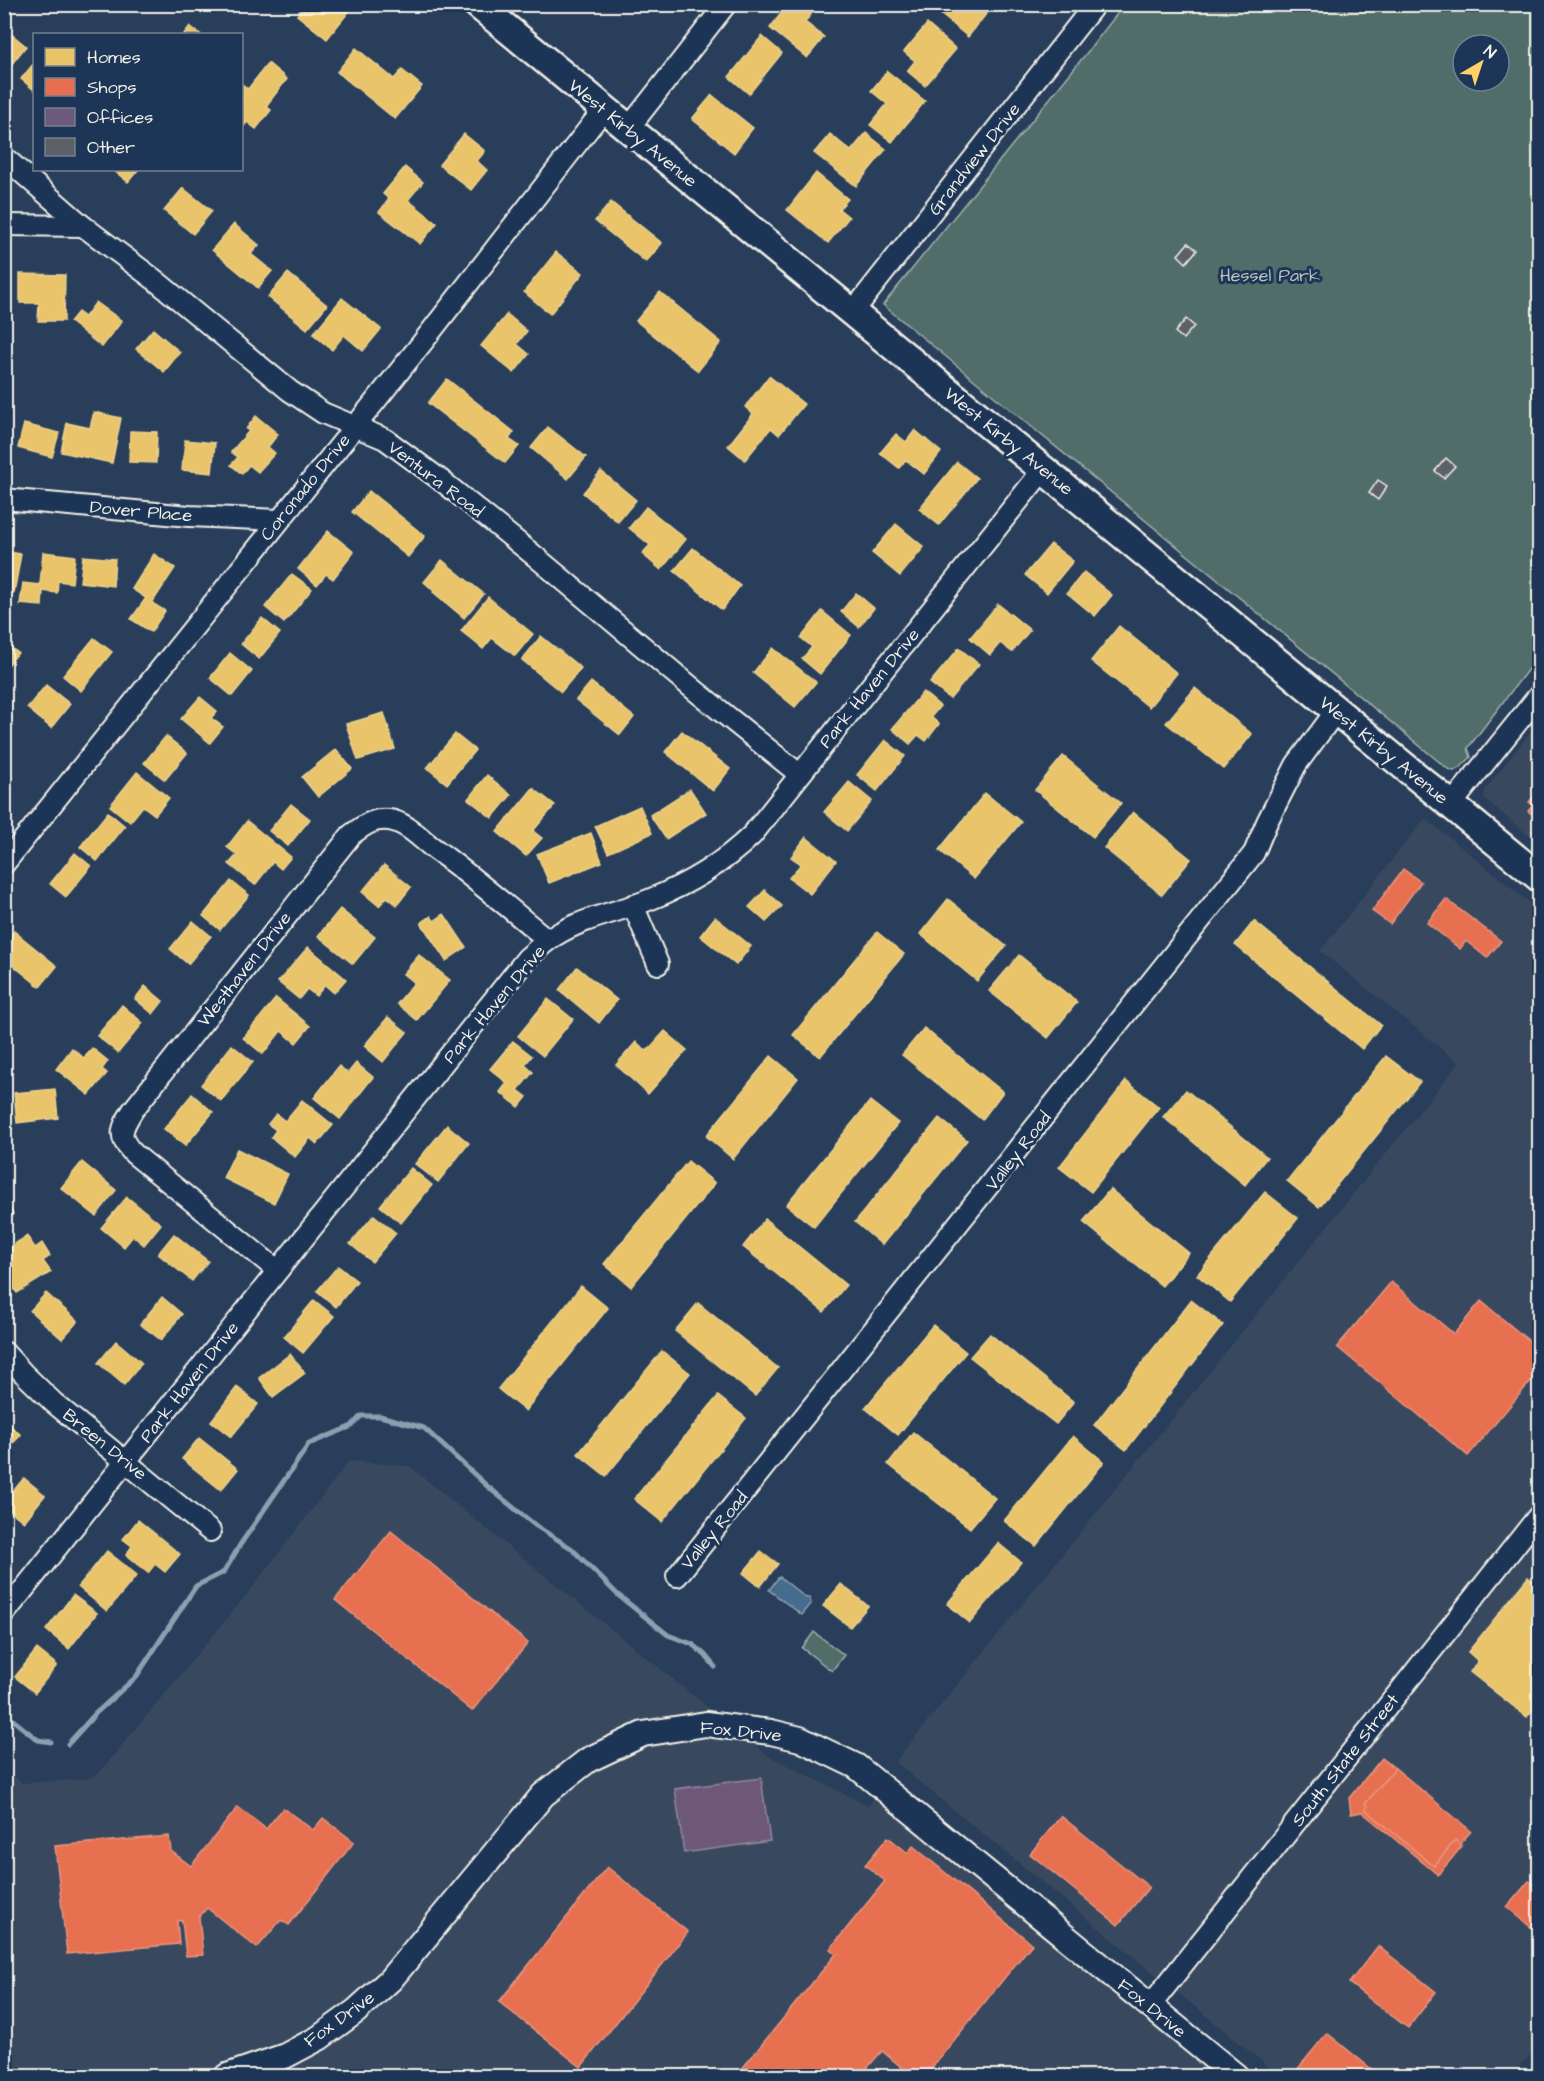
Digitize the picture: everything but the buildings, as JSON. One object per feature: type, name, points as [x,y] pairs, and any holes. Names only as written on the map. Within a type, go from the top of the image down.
[{"type":"main road","name":"West Kirby Avenue","points":[[477,4],[1539,878]]},
{"type":"street","points":[[628,129],[726,4]]},
{"type":"street","name":"Grandview Drive","points":[[852,313],[1095,4]]},
{"type":"street","name":"Coronado Drive","points":[[4,864],[353,426],[422,343],[604,109]]},
{"type":"street","name":"Ventura Road","points":[[4,157],[82,226],[155,280],[290,391],[323,413],[386,440],[442,481],[799,774]]},
{"type":"street","points":[[4,225],[82,226]]},
{"type":"street","name":"Park Haven Drive","points":[[4,1614],[527,958],[548,940],[567,929],[681,886],[711,869],[739,848],[752,835],[1043,470]]},
{"type":"street","name":"Dover Place","points":[[4,499],[189,516],[278,520]]},
{"type":"street","points":[[1451,806],[1539,694]]},
{"type":"street","name":"Valley Road","points":[[677,1576],[1254,853],[1296,765],[1336,711]]},
{"type":"street","name":"Westhaven Drive","points":[[277,1270],[134,1154],[122,1137],[123,1125],[351,835],[374,820],[389,820],[402,824],[462,869],[548,940]]},
{"type":"street","points":[[633,905],[658,964]]},
{"type":"street","name":"Breen Drive","points":[[4,1352],[54,1402],[210,1531]]},
{"type":"street","name":"South State Street","points":[[1150,2006],[1539,1514]]},
{"type":"street","name":"Fox Drive","points":[[227,2076],[285,2056],[319,2038],[364,2003],[390,1980],[543,1795],[588,1760],[643,1734],[706,1724],[771,1732],[800,1739],[856,1766],[1236,2076]]},
{"type":"shaded area","points":[[1532,730],[1539,736],[1539,844],[1484,798],[1485,790]]},
{"type":"shaded area","points":[[1425,818],[1539,910],[1539,2047],[1509,2076],[1280,2076],[895,1762],[1459,1063],[1320,951]]},
{"type":"shaded area","points":[[349,1461],[409,1466],[767,1755],[868,1806],[875,1797],[1216,2076],[5,2076],[4,1768],[22,1783],[86,1779],[99,1773],[252,1588]]},
{"type":"shaded area","points":[[780,1577],[806,1598],[810,1598],[811,1604],[802,1615],[769,1590]]},
{"type":"green space","name":"Hessel Park","points":[[1124,5],[1539,5],[1539,655],[1468,748],[1471,757],[1454,771],[1448,769],[883,305]]},
{"type":"green space","points":[[814,1632],[844,1655],[832,1671],[802,1648]]},
{"type":"waterway","points":[[68,1744],[96,1713],[136,1677],[196,1586],[224,1572],[309,1444],[352,1426],[361,1416],[380,1416],[424,1428],[487,1486],[536,1526],[571,1548],[618,1595],[668,1635],[692,1644],[715,1667]]},
{"type":"waterway","points":[[4,1713],[38,1740],[51,1742]]}]
